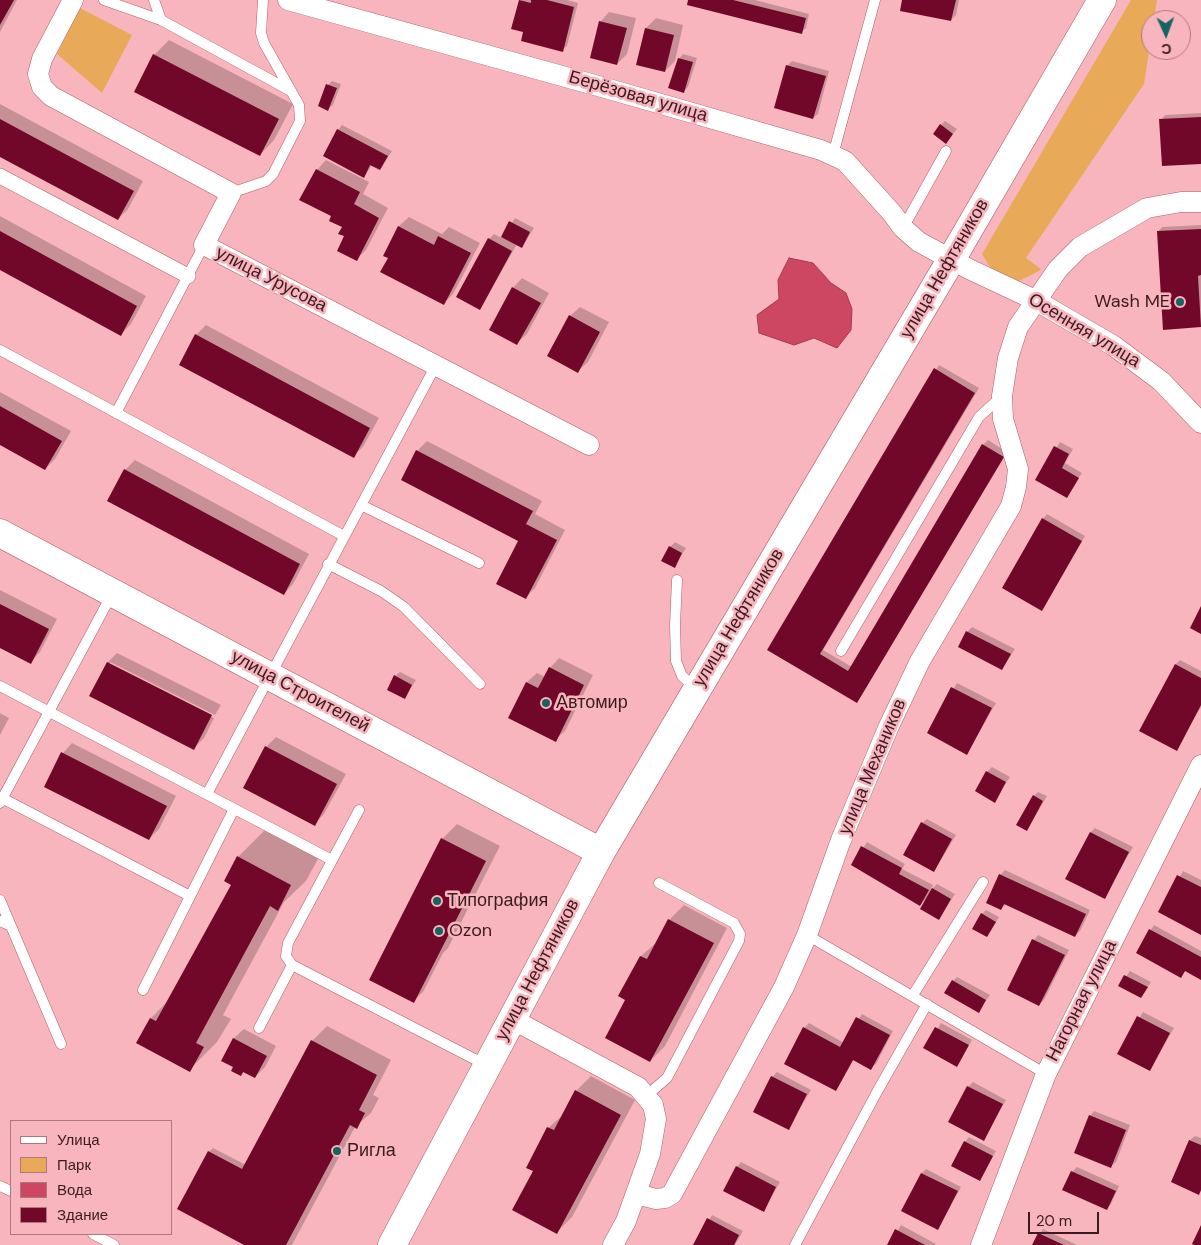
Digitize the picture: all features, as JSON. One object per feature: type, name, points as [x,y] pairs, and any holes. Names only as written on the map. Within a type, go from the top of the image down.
[{"type":"main road","name":"улица Нефтяников","points":[[392,1245],[601,852],[951,260],[1102,0]]},
{"type":"main road","name":"улица Строителей","points":[[0,533],[601,852]]},
{"type":"street","points":[[74,0],[42,60],[38,74],[42,87],[50,96],[231,193]]},
{"type":"street","name":"Берёзовая улица","points":[[288,0],[609,88],[821,150],[845,161],[859,174],[903,228],[919,242],[951,260]]},
{"type":"street","points":[[0,176],[188,276]]},
{"type":"street","name":"улица Урусова","points":[[231,193],[204,245],[589,445]]},
{"type":"street","name":"улица Механиков","points":[[636,1194],[656,1199],[665,1198],[672,1194],[784,988],[807,934],[841,840],[889,726],[920,661],[1010,506],[1016,487],[1018,469],[1003,419],[1002,396],[1008,358],[1018,328],[1035,300],[1058,269],[1080,247],[1147,208],[1182,202],[1201,202]]},
{"type":"street","name":"Осенняя улица","points":[[951,260],[1078,323],[1139,362],[1161,381],[1201,423]]},
{"type":"street","name":"Нагорная улица","points":[[980,1245],[1046,1074],[1201,765]]},
{"type":"street","points":[[512,1019],[638,1088],[653,1105],[656,1126],[650,1154],[636,1194],[613,1245]]},
{"type":"lane","points":[[104,0],[161,20],[290,90]]},
{"type":"lane","points":[[154,0],[161,20]]},
{"type":"lane","points":[[231,193],[266,181],[273,174],[300,121],[299,105],[264,42],[261,27],[263,0]]},
{"type":"lane","points":[[833,155],[875,0]]},
{"type":"lane","points":[[903,228],[946,151]]},
{"type":"lane","points":[[116,413],[204,245]]},
{"type":"lane","points":[[0,350],[344,536]]},
{"type":"lane","points":[[206,794],[436,365]]},
{"type":"lane","points":[[841,651],[979,417],[1002,396]]},
{"type":"lane","points":[[361,505],[479,563]]},
{"type":"lane","points":[[328,564],[380,591],[404,607],[480,684]]},
{"type":"lane","points":[[677,580],[676,662],[682,676],[697,690]]},
{"type":"lane","points":[[112,593],[1,799],[190,896]]},
{"type":"lane","points":[[0,686],[332,860]]},
{"type":"lane","points":[[143,990],[234,809]]},
{"type":"lane","points":[[359,810],[288,944],[286,956],[292,965],[487,1066]]},
{"type":"lane","points":[[913,995],[983,882]]},
{"type":"lane","points":[[646,1096],[667,1078],[739,941],[740,934],[734,923],[659,883]]},
{"type":"lane","points":[[0,900],[62,1044]]},
{"type":"lane","points":[[0,921],[10,926]]},
{"type":"lane","points":[[807,934],[1046,1074]]},
{"type":"lane","points":[[259,1028],[292,965]]},
{"type":"lane","points":[[795,1245],[878,1090],[927,1004]]},
{"type":"lane","points":[[94,1235],[114,1245]]},
{"type":"green space","points":[[1131,0],[1157,0],[1156,10],[1141,10],[1141,60],[1148,60],[1144,84],[1026,258],[1041,269],[1017,282],[993,272],[982,254]]},
{"type":"green space","points":[[80,8],[132,35],[102,93],[57,54]]},
{"type":"water","points":[[789,258],[813,263],[831,283],[846,293],[852,309],[851,330],[837,348],[814,338],[794,345],[759,333],[757,315],[779,299],[778,280]]},
{"type":"building","points":[[0,0],[14,0],[0,25]]},
{"type":"building","points":[[519,0],[531,3],[531,0],[547,0],[574,7],[563,52],[521,41],[523,32],[511,29]]},
{"type":"building","points":[[688,0],[733,0],[806,18],[802,34],[687,5]]},
{"type":"building","points":[[902,0],[956,0],[951,21],[900,11]]},
{"type":"building","points":[[599,21],[627,28],[617,65],[590,58]]},
{"type":"building","points":[[645,28],[674,35],[665,72],[636,65]]},
{"type":"building","points":[[153,54],[279,119],[260,156],[134,92]]},
{"type":"building","points":[[678,58],[693,62],[684,93],[668,88]]},
{"type":"building","points":[[786,65],[826,76],[813,119],[774,108]]},
{"type":"building","points":[[326,84],[337,88],[328,111],[318,106]]},
{"type":"building","points":[[1201,117],[1201,164],[1162,166],[1159,119]]},
{"type":"building","points":[[0,119],[134,191],[118,220],[0,157]]},
{"type":"building","points":[[940,124],[953,134],[946,144],[933,134]]},
{"type":"building","points":[[337,129],[388,156],[380,170],[370,165],[364,178],[323,156]]},
{"type":"building","points":[[316,169],[360,192],[354,204],[379,218],[357,261],[337,251],[344,236],[338,234],[342,227],[329,221],[331,216],[299,200]]},
{"type":"building","points":[[509,221],[530,232],[522,248],[501,237]]},
{"type":"building","points":[[398,226],[434,245],[438,236],[471,253],[444,305],[380,272],[388,258],[383,256]]},
{"type":"building","name":"Wash ME","points":[[1201,229],[1201,275],[1198,276],[1201,327],[1163,330],[1157,231]]},
{"type":"building","points":[[0,231],[137,306],[121,336],[0,270]]},
{"type":"building","points":[[488,238],[512,251],[480,310],[456,297]]},
{"type":"building","points":[[512,287],[541,303],[517,345],[489,330]]},
{"type":"building","points":[[569,315],[600,332],[578,373],[547,356]]},
{"type":"building","points":[[195,334],[370,428],[354,458],[179,365]]},
{"type":"building","points":[[934,368],[975,393],[820,654],[848,671],[982,444],[1004,457],[857,703],[767,650]]},
{"type":"building","points":[[0,406],[62,441],[45,470],[0,445]]},
{"type":"building","points":[[1054,446],[1069,454],[1062,468],[1079,478],[1067,498],[1035,480]]},
{"type":"building","points":[[416,450],[533,511],[526,524],[557,540],[526,599],[496,584],[518,541],[401,480]]},
{"type":"building","points":[[124,469],[300,564],[284,595],[107,501]]},
{"type":"building","points":[[1042,518],[1082,541],[1042,611],[1002,588]]},
{"type":"building","points":[[669,546],[682,553],[675,568],[661,561]]},
{"type":"building","points":[[0,604],[49,629],[31,664],[0,648]]},
{"type":"building","points":[[1201,606],[1201,634],[1190,628]]},
{"type":"building","points":[[966,631],[1011,654],[1002,670],[958,647]]},
{"type":"building","points":[[107,662],[212,715],[194,750],[89,696]]},
{"type":"building","points":[[1175,664],[1201,678],[1201,705],[1177,751],[1139,731]]},
{"type":"building","name":"Автомир","points":[[549,667],[584,685],[556,742],[508,718],[526,682],[538,688]]},
{"type":"building","points":[[394,675],[412,685],[405,699],[387,690]]},
{"type":"building","points":[[951,687],[992,708],[967,755],[927,733]]},
{"type":"building","points":[[265,746],[337,784],[315,826],[243,788]]},
{"type":"building","points":[[61,752],[167,806],[149,840],[44,787]]},
{"type":"building","points":[[986,771],[1006,782],[995,803],[975,791]]},
{"type":"building","points":[[1033,795],[1043,801],[1027,831],[1016,825]]},
{"type":"building","points":[[921,822],[952,839],[934,872],[903,855]]},
{"type":"building","points":[[1090,832],[1129,852],[1105,899],[1065,879]]},
{"type":"building","name":"Типография","points":[[441,838],[486,861],[414,1003],[369,980]]},
{"type":"building","points":[[861,846],[902,868],[899,874],[929,890],[920,906],[851,865]]},
{"type":"building","points":[[237,856],[291,885],[278,911],[270,906],[196,1043],[204,1047],[190,1072],[136,1043],[150,1018],[156,1021],[231,885],[224,881]]},
{"type":"building","points":[[999,874],[1086,914],[1075,937],[1004,904],[1001,910],[986,903]]},
{"type":"building","points":[[1177,875],[1201,887],[1201,935],[1158,912]]},
{"type":"building","points":[[932,888],[951,899],[939,920],[920,909]]},
{"type":"building","points":[[981,913],[996,922],[987,937],[972,929]]},
{"type":"building","points":[[668,919],[714,943],[650,1062],[605,1038],[625,1000],[618,996],[640,956],[647,959]]},
{"type":"building","points":[[1149,929],[1201,957],[1201,980],[1185,971],[1181,978],[1136,953]]},
{"type":"building","points":[[1032,939],[1065,955],[1039,1006],[1007,990]]},
{"type":"building","points":[[1124,975],[1148,987],[1141,998],[1118,986]]},
{"type":"building","points":[[952,980],[986,1000],[979,1013],[944,993]]},
{"type":"building","points":[[1137,1016],[1170,1033],[1150,1071],[1117,1054]]},
{"type":"building","points":[[856,1017],[890,1035],[871,1070],[853,1060],[836,1091],[784,1064],[803,1027],[840,1047]]},
{"type":"building","points":[[935,1027],[969,1045],[957,1067],[923,1048]]},
{"type":"building","points":[[233,1038],[267,1056],[255,1078],[243,1072],[241,1076],[231,1071],[233,1067],[221,1061]]},
{"type":"building","points":[[311,1040],[377,1075],[359,1110],[365,1113],[357,1129],[350,1125],[286,1245],[244,1245],[177,1209],[208,1151],[242,1169]]},
{"type":"building","points":[[771,1076],[807,1094],[789,1130],[753,1112]]},
{"type":"building","points":[[967,1086],[1003,1104],[984,1141],[948,1122]]},
{"type":"building","points":[[575,1090],[621,1115],[557,1234],[512,1210],[533,1171],[526,1168],[547,1127],[554,1130]]},
{"type":"building","points":[[1089,1115],[1126,1130],[1111,1168],[1074,1153]]},
{"type":"building","points":[[1189,1140],[1201,1145],[1201,1190],[1199,1195],[1171,1182]]},
{"type":"building","points":[[964,1141],[993,1156],[980,1181],[951,1166]]},
{"type":"building","points":[[736,1166],[776,1187],[764,1212],[723,1191]]},
{"type":"building","points":[[1071,1171],[1116,1191],[1107,1210],[1062,1190]]},
{"type":"building","points":[[921,1173],[958,1191],[938,1230],[901,1211]]},
{"type":"building","points":[[707,1218],[739,1235],[734,1245],[693,1245]]},
{"type":"building","points":[[1201,1225],[1201,1245],[1194,1245],[1192,1244]]},
{"type":"building","points":[[895,1229],[925,1245],[887,1245]]},
{"type":"building","points":[[1038,1233],[1064,1245],[1032,1245]]},
{"type":"place","name":"Wash ME","points":[[1180,302]]},
{"type":"place","name":"Автомир","points":[[546,703]]},
{"type":"place","name":"Типография","points":[[437,901]]},
{"type":"place","name":"Ozon","points":[[439,931]]},
{"type":"place","name":"Ригла","points":[[337,1151]]}]
